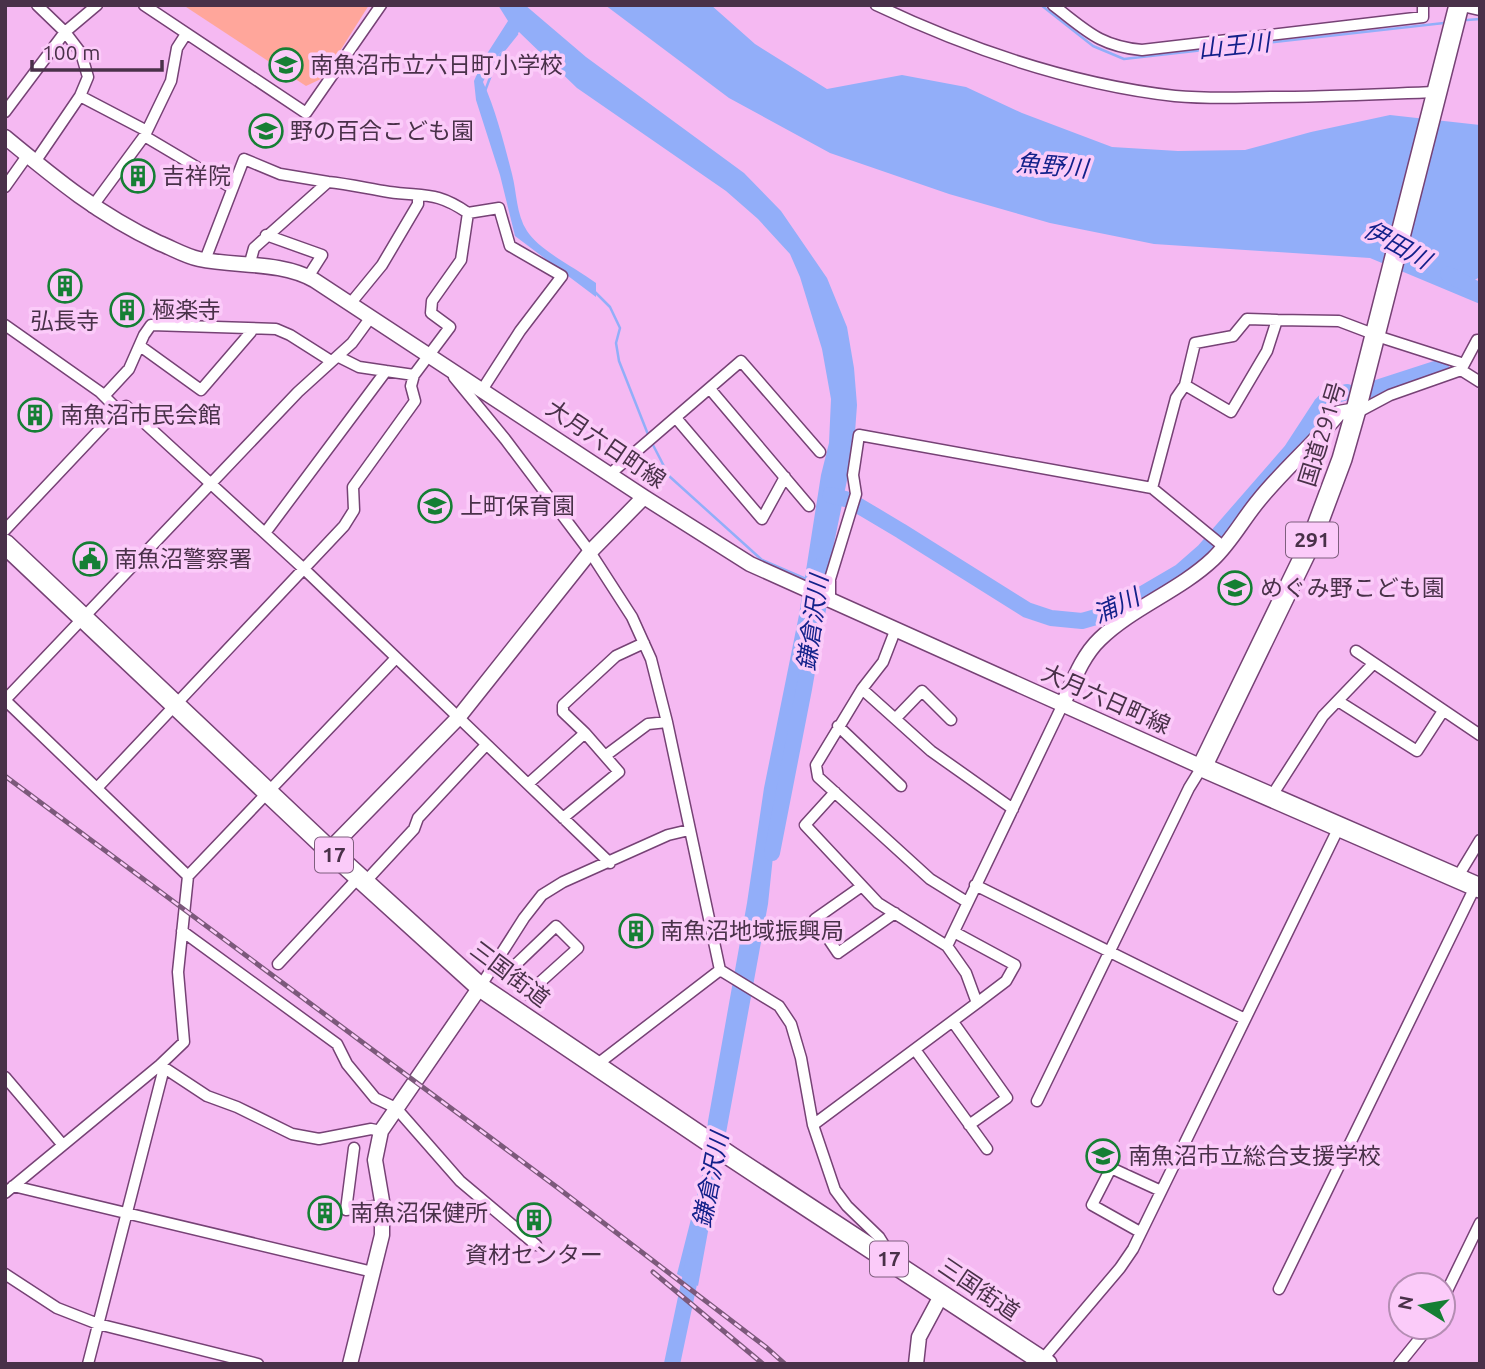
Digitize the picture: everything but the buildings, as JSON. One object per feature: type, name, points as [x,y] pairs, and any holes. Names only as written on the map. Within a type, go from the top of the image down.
[{"type":"highway","name":"国道291号","points":[[1202,767],[1311,542],[1342,459],[1459,5]]},
{"type":"highway","name":"三国街道","points":[[5,544],[329,850],[481,987],[730,1156],[1044,1362]]},
{"type":"highway","points":[[1202,767],[1478,888]]},
{"type":"main road","points":[[1467,5],[1480,8]]},
{"type":"main road","name":"大月六日町線","points":[[5,137],[92,206],[122,225],[183,254],[205,260],[293,271],[309,277],[741,559],[895,631],[1202,767]]},
{"type":"main road","points":[[1063,704],[1083,661],[1098,640],[1114,626],[1196,573],[1224,547],[1258,501],[1289,465],[1318,440],[1339,413],[1356,411]]},
{"type":"main road","points":[[329,850],[458,718],[590,552],[644,497]]},
{"type":"main road","points":[[350,1364],[382,1235],[382,1205],[375,1160],[382,1131],[481,987]]},
{"type":"main road","points":[[916,1364],[919,1338],[942,1294]]},
{"type":"street","points":[[5,187],[31,159],[80,96],[88,77],[81,52],[37,5]]},
{"type":"street","points":[[5,112],[65,32],[97,5]]},
{"type":"street","points":[[144,5],[306,113],[381,5]]},
{"type":"street","points":[[876,5],[932,32],[1026,66],[1175,96],[1224,98],[1435,95]]},
{"type":"street","points":[[1053,5],[1111,46],[1142,50],[1423,17],[1423,5]]},
{"type":"street","points":[[92,206],[145,135],[171,81],[177,48],[186,34]]},
{"type":"street","points":[[80,96],[145,130],[145,137],[232,188]]},
{"type":"street","points":[[205,260],[244,159],[280,174],[434,196],[450,201],[468,214],[499,208],[510,246],[562,276],[520,331],[482,390]]},
{"type":"street","points":[[249,266],[254,248],[266,235],[328,182]]},
{"type":"street","points":[[351,304],[382,265],[418,204],[418,195]]},
{"type":"street","points":[[97,788],[344,526],[354,510],[353,487],[415,401],[411,386],[414,375],[450,327],[431,313],[432,301],[461,260],[468,214]]},
{"type":"street","points":[[266,235],[322,255],[309,277]]},
{"type":"street","points":[[188,876],[6,701],[209,484],[298,392],[335,359],[371,317]]},
{"type":"street","points":[[1152,488],[1176,398],[1185,385],[1195,343],[1233,336],[1247,319],[1339,321],[1368,332]]},
{"type":"street","points":[[1185,385],[1231,412],[1267,351],[1277,320]]},
{"type":"street","points":[[5,325],[104,396],[118,410]]},
{"type":"street","points":[[104,396],[129,369],[151,325],[276,330],[335,359],[359,367],[414,375]]},
{"type":"street","points":[[140,346],[201,390],[251,329]]},
{"type":"street","points":[[1383,338],[1462,367],[1480,382]]},
{"type":"street","points":[[1356,411],[1462,367],[1477,340],[1480,340]]},
{"type":"street","points":[[610,474],[741,361],[820,452]]},
{"type":"street","points":[[444,366],[488,417],[590,552],[632,617],[652,659],[720,970],[779,1006],[792,1024],[802,1058],[813,1125],[835,1190],[847,1206],[879,1237],[895,1263]]},
{"type":"street","points":[[265,533],[386,371]]},
{"type":"street","points":[[710,390],[809,506]]},
{"type":"street","points":[[5,530],[118,410],[126,406],[305,570],[610,863]]},
{"type":"street","points":[[676,418],[762,519],[785,477]]},
{"type":"street","points":[[830,601],[830,579],[856,494],[853,475],[859,435],[1152,488],[1224,547]]},
{"type":"street","points":[[895,631],[883,662],[838,726],[817,765],[818,777],[930,879],[967,902]]},
{"type":"street","points":[[563,818],[619,772],[585,733],[562,712],[563,705],[616,656],[644,643]]},
{"type":"street","points":[[1356,651],[1480,735]]},
{"type":"street","points":[[9,1189],[61,1144],[162,1066],[184,1042],[178,972],[188,876],[396,657]]},
{"type":"street","points":[[1271,797],[1323,716],[1373,664]]},
{"type":"street","points":[[862,689],[931,751],[1013,808]]},
{"type":"street","points":[[896,718],[922,691],[951,720]]},
{"type":"street","points":[[1338,701],[1417,751],[1443,711]]},
{"type":"street","points":[[947,946],[1063,704]]},
{"type":"street","points":[[605,756],[648,724],[667,722]]},
{"type":"street","points":[[838,726],[901,786]]},
{"type":"street","points":[[528,785],[585,733]]},
{"type":"street","points":[[278,964],[414,829],[418,818],[486,745]]},
{"type":"street","points":[[1037,1101],[1189,788],[1202,767]]},
{"type":"street","points":[[835,792],[804,825],[878,903],[947,946],[966,973],[976,1003]]},
{"type":"street","points":[[1044,1362],[1121,1268],[1339,828]]},
{"type":"street","points":[[481,987],[542,895],[563,882],[668,835],[689,830]]},
{"type":"street","points":[[1457,878],[1480,840]]},
{"type":"street","points":[[975,885],[1244,1018]]},
{"type":"street","points":[[862,886],[815,919],[838,953],[895,914]]},
{"type":"street","points":[[1279,1289],[1478,888]]},
{"type":"street","points":[[556,926],[578,948],[527,994],[507,972],[533,949],[556,926]]},
{"type":"street","points":[[182,931],[337,1044],[347,1064],[374,1098],[396,1108],[460,1181],[536,1245]]},
{"type":"street","points":[[516,932],[533,949]]},
{"type":"street","points":[[813,1125],[916,1051],[1006,981],[1015,965],[954,932]]},
{"type":"street","points":[[595,1066],[720,970]]},
{"type":"street","points":[[953,1022],[1007,1098],[969,1125]]},
{"type":"street","points":[[916,1051],[987,1149]]},
{"type":"street","points":[[162,1066],[207,1096],[237,1107],[292,1134],[319,1139],[371,1129],[382,1131]]},
{"type":"street","points":[[88,1364],[162,1066]]},
{"type":"street","points":[[5,1077],[61,1144]]},
{"type":"street","points":[[354,1148],[346,1210],[382,1205]]},
{"type":"street","points":[[1140,1232],[1092,1205],[1111,1168],[1161,1191]]},
{"type":"street","points":[[9,1189],[126,1213],[373,1272]]},
{"type":"street","points":[[1457,1271],[1480,1223]]},
{"type":"street","points":[[5,1274],[57,1308],[98,1324],[258,1364]]},
{"type":"street","points":[[1399,1364],[1418,1341]]},
{"type":"shaded area","name":"南魚沼市立六日町小学校","points":[[183,5],[369,5],[323,78],[306,86]]},
{"type":"water","points":[[498,5],[525,5],[586,57],[744,173],[781,211],[827,278],[847,327],[854,368],[857,405],[854,446],[829,568],[812,616],[780,790],[768,904],[698,1286],[677,1274],[704,1168],[708,1121],[747,903],[764,788],[799,615],[821,475],[829,443],[831,399],[822,349],[800,277],[790,254],[758,219],[726,191],[577,88],[519,32],[493,61],[483,82],[503,139],[521,218],[527,231],[540,245],[596,283],[596,297],[515,236],[500,175],[476,100],[474,81],[483,60],[508,21]]},
{"type":"water","name":"魚野川","points":[[605,5],[711,5],[755,44],[827,89],[902,75],[966,87],[1022,113],[1112,147],[1178,151],[1245,150],[1390,115],[1480,125],[1480,277],[1461,287],[1480,296],[1480,304],[1370,258],[1154,244],[1050,223],[949,194],[830,153],[729,98]]},
{"type":"waterway","name":"山王川","points":[[1041,5],[1093,46],[1124,59],[1444,23]]},
{"type":"waterway","name":"山王川","points":[[1467,20],[1480,19]]},
{"type":"waterway","points":[[485,91],[497,59],[517,34]]},
{"type":"waterway","name":"伊田川","points":[[1448,274],[1480,291]]},
{"type":"waterway","points":[[594,291],[610,307],[620,328],[616,343],[619,361],[649,437]]},
{"type":"waterway","name":"浦川","points":[[1370,390],[1441,367]]},
{"type":"waterway","name":"浦川","points":[[830,495],[849,500],[1027,610],[1051,618],[1082,621],[1110,613],[1180,572],[1204,551],[1291,451],[1321,405],[1329,397],[1347,392]]},
{"type":"waterway","points":[[652,443],[669,476],[762,560],[806,579]]},
{"type":"waterway","name":"鎌倉沢川","points":[[772,853],[822,586],[822,565]]},
{"type":"waterway","name":"鎌倉沢川","points":[[672,1364],[694,1260]]},
{"type":"railway","points":[[5,776],[558,1188],[785,1364]]},
{"type":"railway","points":[[653,1272],[763,1364]]},
{"type":"place","name":"南魚沼市立六日町小学校","points":[[286,65]]},
{"type":"place","name":"野の百合こども園","points":[[266,131]]},
{"type":"place","name":"吉祥院","points":[[138,176]]},
{"type":"place","name":"弘長寺","points":[[65,286]]},
{"type":"place","name":"極楽寺","points":[[127,310]]},
{"type":"place","name":"南魚沼市民会館","points":[[35,415]]},
{"type":"place","name":"上町保育園","points":[[435,506]]},
{"type":"place","name":"南魚沼警察署","points":[[90,559]]},
{"type":"place","name":"めぐみ野こども園","points":[[1235,588]]},
{"type":"place","name":"南魚沼地域振興局","points":[[636,931]]},
{"type":"place","name":"南魚沼市立総合支援学校","points":[[1103,1156]]},
{"type":"place","name":"南魚沼保健所","points":[[325,1213]]},
{"type":"place","name":"資材センター","points":[[534,1220]]}]
